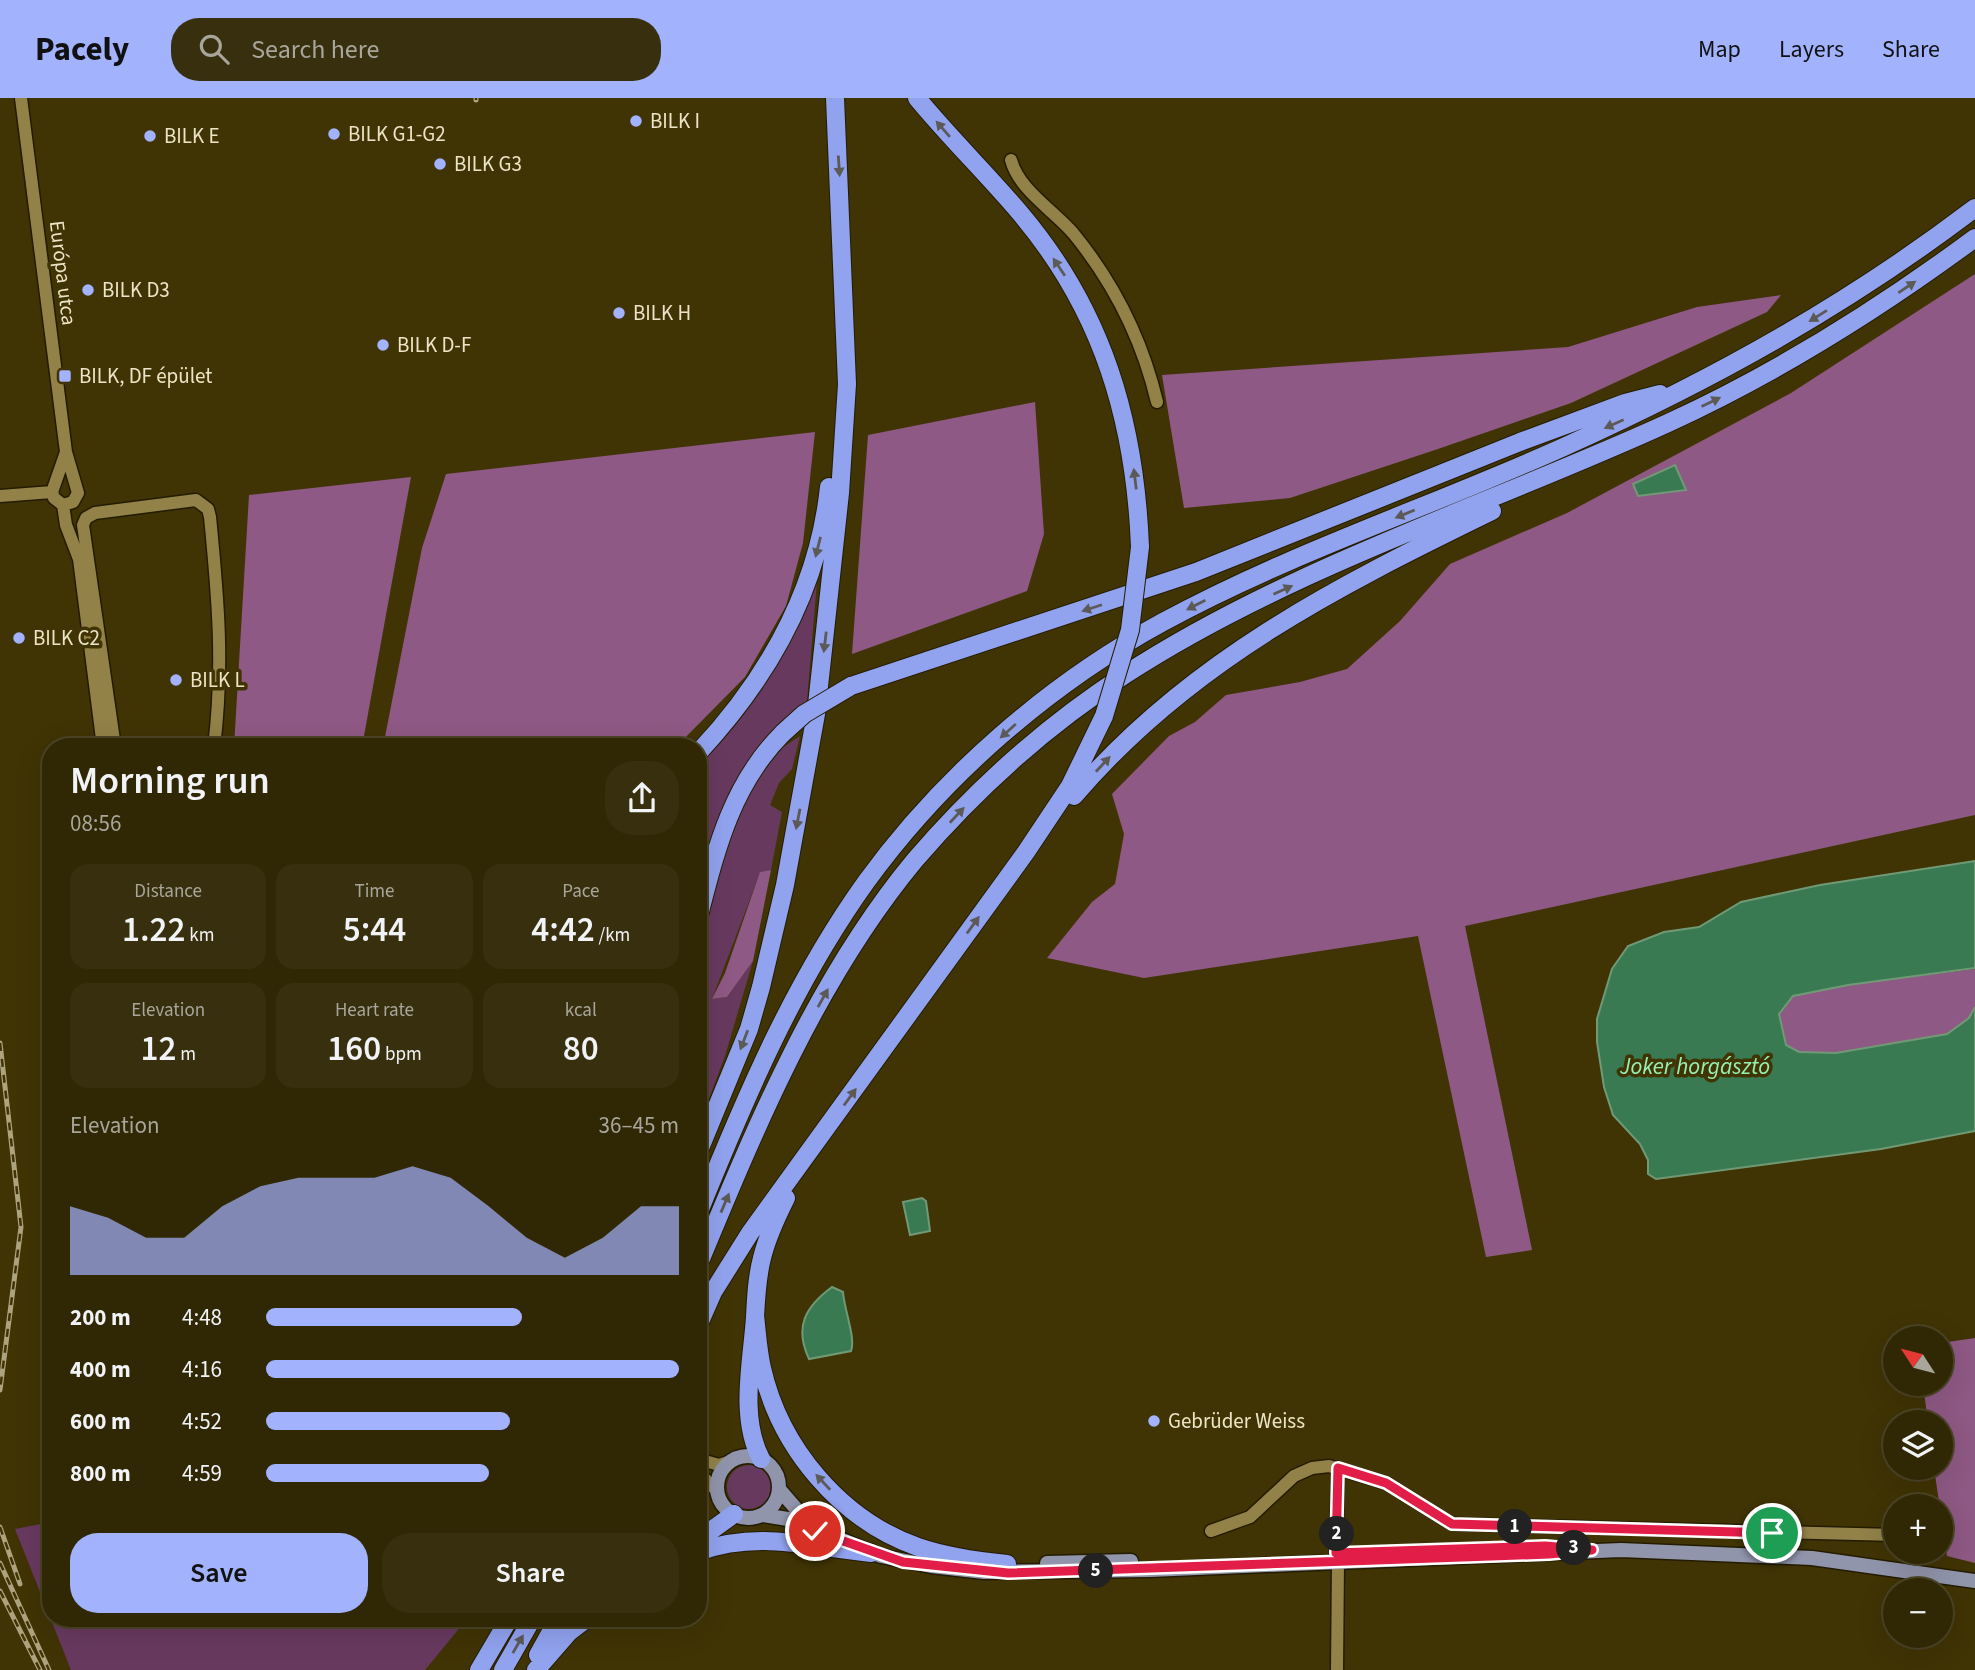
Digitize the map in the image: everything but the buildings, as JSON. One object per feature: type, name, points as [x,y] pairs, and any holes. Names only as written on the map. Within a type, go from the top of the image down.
[{"type":"highway","points":[[707,1131],[749,1029],[796,827],[813,740],[827,630],[847,384],[835,98]]},
{"type":"highway","points":[[707,1309],[731,1262],[1026,852],[1070,786],[1104,716],[1130,629],[1140,547],[1138,497],[1129,435],[1113,376],[1091,324],[1062,269],[1021,214],[917,98]]},
{"type":"highway","points":[[707,1192],[774,1038],[802,984],[845,914],[867,881],[915,823],[983,753],[1023,718],[1111,653],[1216,595],[1529,462],[1698,385],[1772,345],[1838,303],[1975,208]]},
{"type":"highway","points":[[707,1246],[777,1088],[834,979],[912,864],[998,774],[1052,727],[1104,689],[1211,625],[1381,546],[1670,422],[1792,359],[1863,316],[1975,238]]},
{"type":"highway","points":[[707,742],[752,689],[786,633],[801,601],[817,552],[827,505],[833,447],[847,384]]},
{"type":"highway","points":[[707,887],[727,815],[756,764],[783,733],[820,704],[850,686],[1196,572],[1520,442],[1625,403],[1698,385]]},
{"type":"highway","points":[[1026,852],[1118,747],[1170,698],[1327,596],[1502,506],[1560,470]]},
{"type":"highway","points":[[761,1459],[752,1442],[750,1358],[761,1259],[771,1229],[810,1152]]},
{"type":"highway","points":[[755,1315],[762,1368],[777,1412],[802,1456],[834,1494],[869,1522],[918,1547],[959,1559],[1007,1564]]},
{"type":"highway","points":[[707,1541],[734,1514]]},
{"type":"highway","points":[[707,1546],[758,1539],[871,1553]]},
{"type":"highway","points":[[478,1670],[493,1627]]},
{"type":"highway","points":[[478,1670],[504,1627]]},
{"type":"highway","points":[[503,1670],[527,1627]]},
{"type":"highway","points":[[530,1670],[554,1627]]},
{"type":"highway","points":[[536,1670],[576,1627]]},
{"type":"main road","points":[[779,1489],[774,1504],[762,1514],[748,1518],[726,1509],[718,1492],[721,1473],[734,1460],[743,1457],[761,1459],[773,1468],[779,1489],[792,1506],[817,1524],[875,1547],[963,1564],[1592,1550],[1812,1558],[1975,1581]]},
{"type":"main road","points":[[762,1514],[794,1521],[871,1553],[931,1566],[1008,1573],[1337,1557]]},
{"type":"street","name":"Európa utca","points":[[21,98],[66,452],[74,483]]},
{"type":"street","points":[[1011,160],[1018,178],[1070,230],[1112,287],[1143,352],[1157,402]]},
{"type":"street","name":"Európa utca","points":[[56,487],[66,452]]},
{"type":"street","points":[[0,496],[74,483],[76,498],[62,505]]},
{"type":"street","points":[[56,487],[57,502],[62,505],[66,525],[79,559],[102,738]]},
{"type":"street","points":[[114,738],[83,525],[86,518],[95,513],[196,500],[208,509],[210,517],[221,616],[220,697],[215,738]]},
{"type":"street","points":[[707,1462],[719,1465],[734,1460]]},
{"type":"street","points":[[1211,1531],[1250,1517],[1294,1476],[1312,1468],[1338,1468],[1386,1483],[1452,1524],[1883,1535]]},
{"type":"street","points":[[1337,1670],[1338,1468]]},
{"type":"street","points":[[707,1481],[718,1492]]},
{"type":"shaded area","points":[[1975,274],[1975,815],[1465,926],[1532,1250],[1486,1257],[1418,936],[1144,978],[1047,958],[1092,902],[1115,884],[1124,834],[1112,794],[1169,736],[1195,722],[1226,695],[1300,682],[1347,669],[1400,621],[1450,564],[1567,513],[1791,393]]},
{"type":"shaded area","points":[[1781,295],[1767,312],[1571,403],[1290,498],[1184,508],[1162,375],[1568,347],[1697,307]]},
{"type":"shaded area","points":[[1035,402],[1044,534],[1027,591],[852,654],[868,435]]},
{"type":"shaded area","points":[[815,432],[803,543],[786,606],[745,677],[685,738],[385,738],[422,548],[446,474]]},
{"type":"shaded area","points":[[411,477],[364,738],[235,738],[249,495]]},
{"type":"shaded area","points":[[818,569],[807,701],[765,743],[736,783],[715,828],[707,855],[707,757],[737,722],[770,675],[808,598]]},
{"type":"shaded area","points":[[800,736],[792,769],[779,783],[770,805],[782,812],[771,870],[760,873],[712,999],[727,997],[753,961],[725,1056],[707,1104],[707,913],[715,879],[747,792],[782,748]]},
{"type":"shaded area","points":[[771,870],[753,961],[727,997],[712,999],[725,973],[760,872]]},
{"type":"shaded area","points":[[1975,969],[1975,1007],[1969,1018],[1948,1034],[1836,1053],[1799,1052],[1786,1045],[1779,1014],[1792,996],[1848,985]]},
{"type":"shaded area","points":[[1975,1338],[1975,1563],[1953,1558],[1953,1494],[1938,1494],[1936,1480],[1953,1480],[1953,1410],[1926,1410],[1925,1396],[1953,1396],[1953,1341]]},
{"type":"shaded area","points":[[749,1465],[764,1472],[771,1487],[764,1502],[749,1509],[734,1502],[727,1487],[734,1472]]},
{"type":"shaded area","points":[[42,1524],[42,1597],[15,1529]]},
{"type":"shaded area","points":[[54,1627],[460,1627],[425,1670],[71,1670]]},
{"type":"water","points":[[1675,465],[1686,490],[1638,496],[1633,484]]},
{"type":"water","name":"Joker horgásztó","points":[[1975,861],[1975,968],[1848,985],[1793,996],[1779,1014],[1786,1045],[1799,1052],[1836,1053],[1947,1034],[1969,1018],[1975,1007],[1975,1131],[1881,1149],[1656,1179],[1648,1174],[1648,1160],[1640,1144],[1613,1115],[1604,1087],[1597,1042],[1597,1019],[1612,969],[1628,946],[1664,932],[1699,927],[1741,902],[1820,885]]},
{"type":"water","points":[[922,1198],[926,1201],[930,1231],[910,1235],[903,1202]]},
{"type":"water","points":[[832,1287],[843,1292],[852,1339],[851,1351],[809,1359],[802,1337],[805,1318],[815,1302]]},
{"type":"railway","points":[[0,1043],[21,1227],[0,1390]]},
{"type":"railway","points":[[0,1527],[20,1584]]},
{"type":"railway","points":[[0,1563],[49,1670]]},
{"type":"railway","points":[[0,1591],[40,1670]]},
{"type":"place","name":"BILK I","points":[[636,121]]},
{"type":"place","name":"BILK G1-G2","points":[[334,134]]},
{"type":"place","name":"BILK E","points":[[150,136]]},
{"type":"place","name":"BILK G3","points":[[440,164]]},
{"type":"place","name":"BILK D3","points":[[88,290]]},
{"type":"place","name":"BILK H","points":[[619,313]]},
{"type":"place","name":"BILK D-F","points":[[383,345]]},
{"type":"place","name":"BILK, DF épület","points":[[65,376]]},
{"type":"place","name":"BILK C2","points":[[19,638]]},
{"type":"place","name":"BILK L","points":[[176,680]]},
{"type":"place","name":"Gebrüder Weiss","points":[[1154,1421]]},
{"type":"route","points":[[815,1531],[871,1553],[903,1562],[985,1573],[1284,1565],[1592,1550],[1545,1546],[1336,1553],[1338,1468],[1386,1483],[1438,1518],[1452,1524],[1772,1533]]}]
